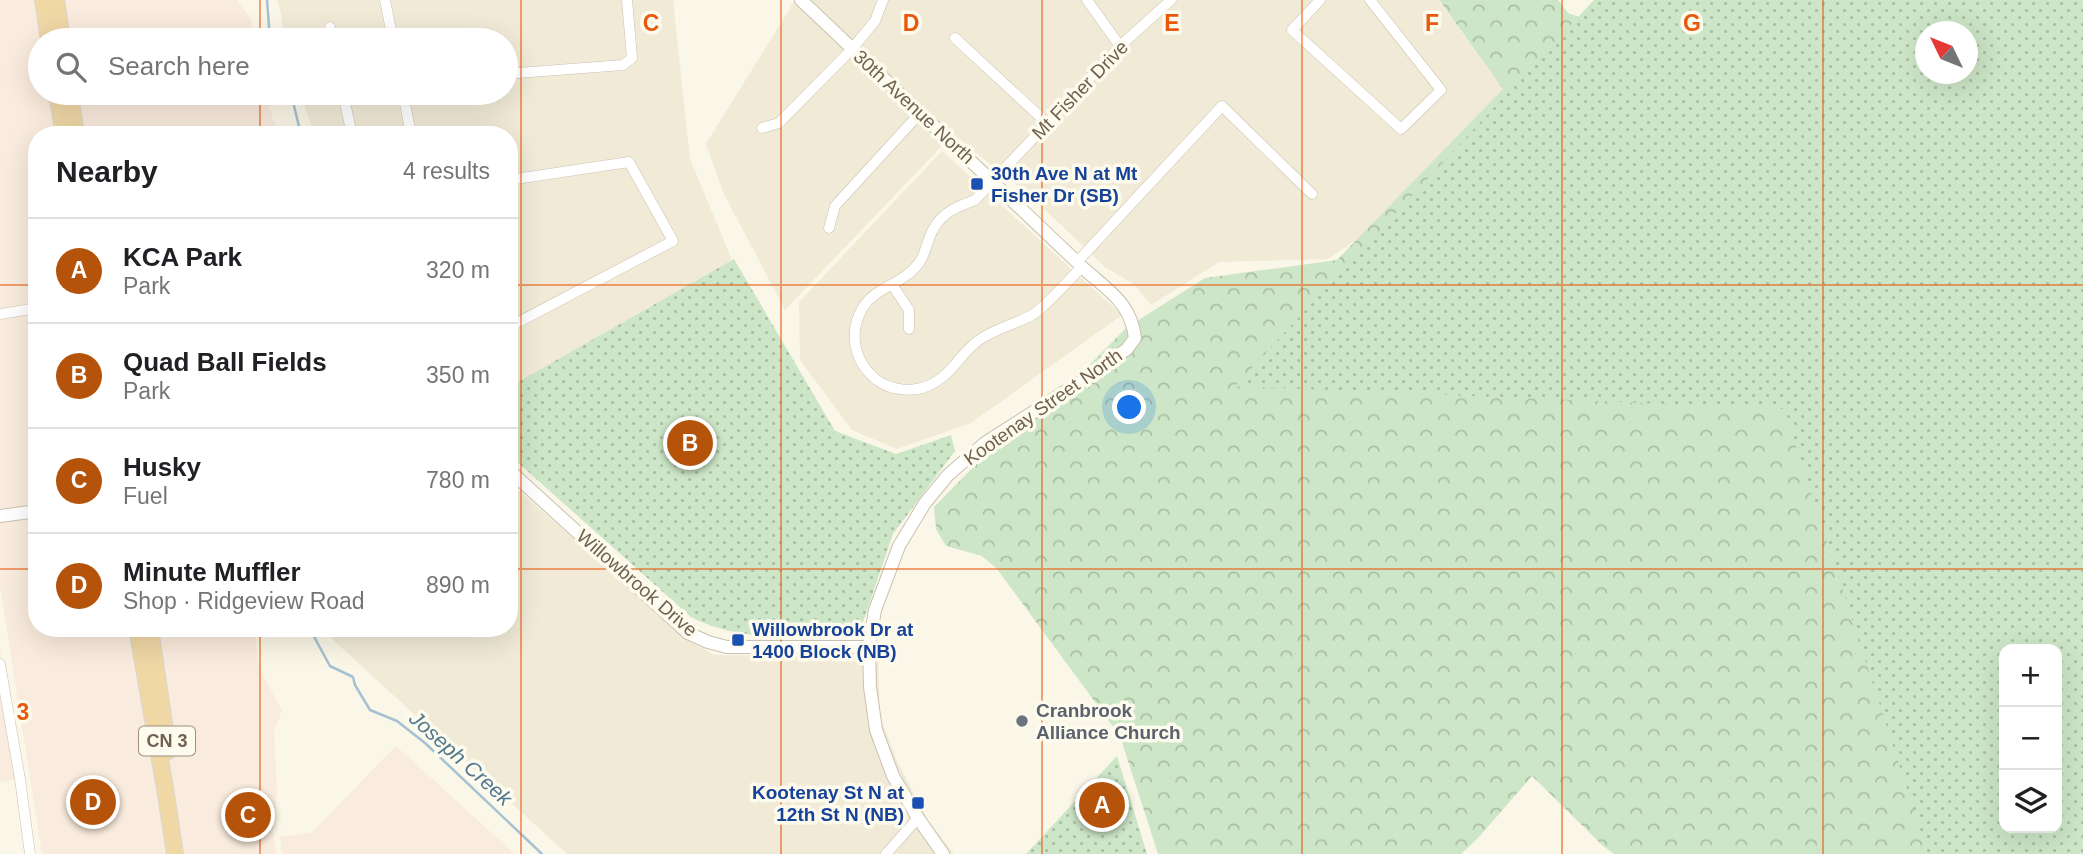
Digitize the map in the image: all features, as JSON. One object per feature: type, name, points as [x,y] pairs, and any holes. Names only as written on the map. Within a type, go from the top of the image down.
[{"type":"highway","points":[[43,0],[47,28]]},
{"type":"highway","points":[[56,0],[60,28]]},
{"type":"highway","points":[[59,105],[62,126]]},
{"type":"highway","points":[[72,105],[75,126]]},
{"type":"highway","name":"CN 3","points":[[139,637],[175,854]]},
{"type":"highway","name":"CN 3","points":[[151,637],[184,854]]},
{"type":"street","points":[[385,0],[391,28]]},
{"type":"street","points":[[518,73],[623,65],[632,58],[627,0]]},
{"type":"street","name":"30th Avenue North","points":[[801,0],[1124,305],[1133,322],[1135,338]]},
{"type":"street","points":[[762,128],[779,122],[852,48],[875,22],[883,0]]},
{"type":"street","points":[[1087,0],[1120,46]]},
{"type":"street","name":"Mt Fisher Drive","points":[[1079,265],[1034,313],[982,338],[965,351],[946,374],[932,385],[915,390],[895,389],[880,383],[860,360],[854,344],[856,328],[861,311],[869,299],[909,274],[921,261],[939,218],[951,209],[975,200],[1120,46],[1171,0]]},
{"type":"street","points":[[1320,0],[1292,30],[1401,129],[1441,90],[1370,0]]},
{"type":"street","points":[[955,38],[1048,124]]},
{"type":"street","points":[[346,105],[350,126]]},
{"type":"street","points":[[405,105],[409,126]]},
{"type":"street","points":[[1079,265],[1222,106],[1312,194]]},
{"type":"street","points":[[829,228],[835,206],[920,113]]},
{"type":"street","points":[[518,179],[629,162],[673,241],[518,322]]},
{"type":"street","points":[[893,286],[909,310],[909,329]]},
{"type":"street","points":[[0,314],[28,309]]},
{"type":"street","name":"Kootenay Street North","points":[[943,854],[893,776],[876,730],[870,687],[869,647],[875,610],[899,545],[944,478],[985,443],[1127,349],[1135,338]]},
{"type":"street","name":"Willowbrook Drive","points":[[518,478],[688,633],[727,647],[869,647]]},
{"type":"street","points":[[0,516],[28,512]]},
{"type":"street","points":[[0,664],[30,854]]},
{"type":"street","points":[[886,854],[918,818]]},
{"type":"shaded area","points":[[0,0],[237,0],[252,21],[251,28],[28,28],[28,105],[269,105],[275,126],[28,126],[28,637],[256,637],[257,656],[264,677],[282,711],[274,731],[277,792],[273,829],[276,854],[42,854],[0,586]]},
{"type":"shaded area","points":[[277,0],[673,0],[690,159],[732,260],[518,382],[518,126],[312,126],[304,105],[518,105],[518,28],[283,28]]},
{"type":"shaded area","points":[[795,0],[1438,0],[1504,90],[1368,232],[1328,259],[1219,262],[1151,305],[1135,285],[1105,267],[1039,204],[951,132],[939,149],[785,310],[723,192],[706,144]]},
{"type":"shaded area","points":[[942,151],[1122,315],[971,423],[897,449],[852,430],[800,360],[799,302]]},
{"type":"shaded area","points":[[518,490],[691,642],[714,655],[878,657],[880,716],[897,761],[928,820],[954,854],[567,854],[330,637],[518,637]]},
{"type":"shaded area","points":[[0,648],[20,779],[0,782]]},
{"type":"shaded area","points":[[396,746],[515,854],[282,854],[280,837],[311,833]]},
{"type":"green space","points":[[1439,0],[1558,0],[1568,13],[1611,28],[1915,72],[1915,84],[1976,84],[2083,211],[2057,644],[1999,644],[1999,833],[2006,833],[2013,854],[1614,854],[1532,776],[1461,854],[1158,854],[1120,736],[997,569],[982,556],[946,546],[936,529],[934,507],[992,448],[1057,398],[1126,328],[1205,278],[1337,260],[1503,89]]},
{"type":"green space","points":[[1594,0],[2083,0],[2083,854],[1928,854],[1784,409],[1235,386]]},
{"type":"green space","points":[[734,259],[835,431],[896,454],[951,435],[955,451],[893,534],[859,634],[795,637],[752,635],[711,626],[691,617],[518,463],[518,382]]},
{"type":"green space","points":[[1117,756],[1147,854],[1026,854]]},
{"type":"waterway","name":"Joseph Creek","points":[[267,0],[269,28]]},
{"type":"waterway","name":"Joseph Creek","points":[[294,105],[299,126]]},
{"type":"waterway","name":"Joseph Creek","points":[[314,637],[330,666],[353,677],[370,710],[397,721],[425,743],[542,854]]},
{"type":"place","name":"30th Ave N at Mt Fisher Dr (SB)","points":[[977,184]]},
{"type":"place","name":"Quad Ball Fields","points":[[690,443]]},
{"type":"place","name":"Willowbrook Dr at 1400 Block (NB)","points":[[738,640]]},
{"type":"place","name":"Cranbrook Alliance Church","points":[[1022,721]]},
{"type":"place","name":"Minute Muffler","points":[[93,802]]},
{"type":"place","name":"Kootenay St N at 12th St N (NB)","points":[[918,803]]},
{"type":"place","name":"KCA Park","points":[[1102,805]]},
{"type":"place","name":"Husky","points":[[248,815]]}]
